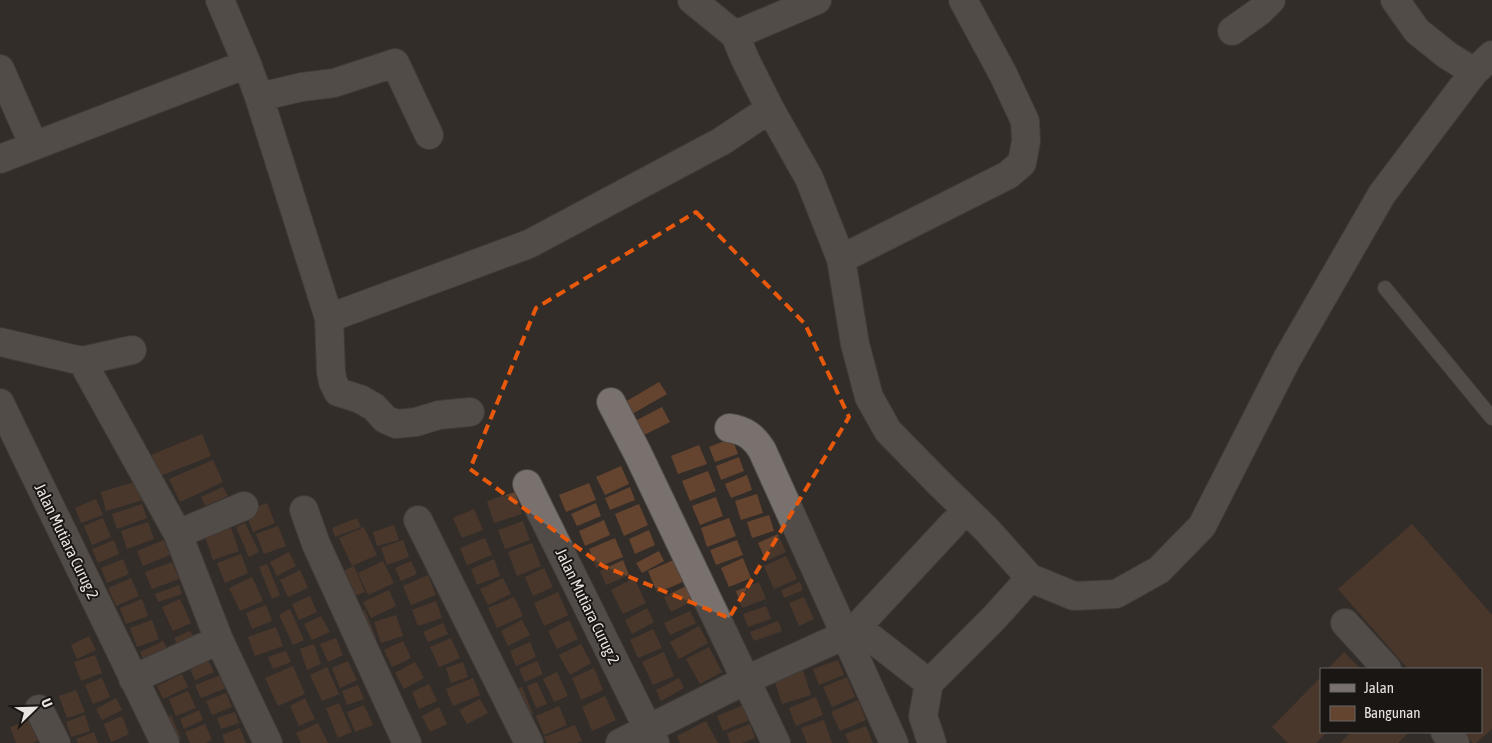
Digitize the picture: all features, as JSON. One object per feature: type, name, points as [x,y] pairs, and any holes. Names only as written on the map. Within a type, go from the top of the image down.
[{"type":"street","points":[[220,0],[259,97],[329,318],[331,372],[338,392],[360,399],[374,408],[385,419],[396,424],[416,422],[439,415],[470,412]]},
{"type":"street","points":[[692,0],[735,35],[770,109],[809,178],[841,259],[863,380],[868,397],[888,431],[987,530],[1030,578],[1074,596],[1116,594],[1159,570],[1202,526],[1287,359],[1382,194],[1483,64],[1447,55],[1417,31],[1395,0]]},
{"type":"street","points":[[735,35],[817,0]]},
{"type":"street","points":[[841,259],[1008,175],[1022,163],[1026,141],[1025,121],[1003,74],[962,0]]},
{"type":"street","points":[[1232,31],[1260,11],[1271,0]]},
{"type":"street","points":[[259,97],[302,87],[334,83],[395,62],[429,135]]},
{"type":"street","points":[[0,159],[247,64]]},
{"type":"street","points":[[0,69],[34,146]]},
{"type":"street","points":[[329,318],[530,244],[722,141],[770,109]]},
{"type":"street","points":[[0,342],[82,361],[132,350]]},
{"type":"street","points":[[82,361],[178,534],[219,640],[268,743]]},
{"type":"street","points":[[611,402],[638,454],[776,743]]},
{"type":"street","name":"Jalan Mutiara Curug 2","points":[[0,403],[164,743]]},
{"type":"street","points":[[729,428],[738,429],[756,439],[762,450],[851,631],[894,743]]},
{"type":"street","name":"Jalan Mutiara Curug 2","points":[[527,484],[652,736]]},
{"type":"street","points":[[178,534],[244,506]]},
{"type":"street","points":[[304,510],[316,544],[407,743]]},
{"type":"street","points":[[418,520],[529,743]]},
{"type":"street","points":[[620,743],[652,736],[746,680],[851,631],[953,524]]},
{"type":"street","points":[[932,743],[923,716],[929,683],[994,618],[1030,578]]},
{"type":"street","points":[[1345,623],[1386,668]]},
{"type":"street","points":[[851,631],[929,683]]},
{"type":"street","points":[[134,679],[219,640]]},
{"type":"street","points":[[39,709],[56,743]]},
{"type":"street","points":[[1446,733],[1455,743]]},
{"type":"lane","points":[[1384,288],[1492,418]]},
{"type":"highlighted area","points":[[696,212],[805,324],[849,417],[729,618],[603,566],[470,469],[536,308]]},
{"type":"building","points":[[659,382],[667,394],[627,417],[620,405]]},
{"type":"building","points":[[662,407],[670,422],[642,436],[635,421]]},
{"type":"building","points":[[202,434],[211,456],[160,476],[151,455]]},
{"type":"building","points":[[732,438],[738,454],[715,462],[709,447]]},
{"type":"building","points":[[699,445],[707,464],[678,474],[671,456]]},
{"type":"building","points":[[739,457],[744,471],[721,480],[716,466]]},
{"type":"building","points":[[213,460],[223,482],[180,502],[169,479]]},
{"type":"building","points":[[621,466],[629,484],[605,495],[596,477]]},
{"type":"building","points":[[708,471],[716,491],[690,501],[682,481]]},
{"type":"building","points":[[747,475],[752,490],[731,498],[725,484]]},
{"type":"building","points":[[138,481],[143,500],[106,511],[101,492]]},
{"type":"building","points":[[589,483],[596,500],[566,512],[559,495]]},
{"type":"building","points":[[223,487],[228,496],[205,506],[201,497]]},
{"type":"building","points":[[630,487],[635,500],[610,510],[605,498]]},
{"type":"building","points":[[515,492],[522,514],[494,523],[487,501]]},
{"type":"building","points":[[757,494],[763,513],[741,520],[735,501]]},
{"type":"building","points":[[716,497],[723,516],[700,525],[692,506]]},
{"type":"building","points":[[96,499],[103,515],[81,523],[75,508]]},
{"type":"building","points":[[267,503],[275,523],[253,532],[245,511]]},
{"type":"building","points":[[596,503],[601,516],[577,526],[571,514]]},
{"type":"building","points":[[142,504],[147,518],[117,529],[112,514]]},
{"type":"building","points":[[639,504],[648,525],[624,536],[615,514]]},
{"type":"building","points":[[474,509],[483,530],[462,538],[453,518]]},
{"type":"building","points":[[769,515],[774,531],[752,538],[747,522]]},
{"type":"building","points":[[103,518],[111,537],[92,545],[84,526]]},
{"type":"building","points":[[357,518],[361,527],[335,537],[332,528]]},
{"type":"building","points":[[729,518],[736,536],[707,547],[701,528]]},
{"type":"building","points":[[604,520],[610,535],[585,546],[579,531]]},
{"type":"building","points":[[523,521],[530,540],[505,549],[498,530]]},
{"type":"building","points":[[148,522],[154,539],[127,549],[121,531]]},
{"type":"building","points":[[245,523],[259,552],[249,557],[236,527]]},
{"type":"building","points":[[1412,524],[1492,615],[1492,729],[1476,743],[1473,743],[1464,733],[1482,733],[1482,668],[1407,668],[1338,589]]},
{"type":"building","points":[[230,525],[239,551],[213,560],[204,534]]},
{"type":"building","points":[[394,525],[399,540],[377,546],[373,532]]},
{"type":"building","points":[[278,526],[286,546],[264,554],[256,534]]},
{"type":"building","points":[[364,527],[377,555],[352,566],[339,538]]},
{"type":"building","points":[[649,530],[655,545],[635,554],[629,539]]},
{"type":"building","points":[[778,534],[786,552],[766,561],[758,543]]},
{"type":"building","points":[[485,538],[492,555],[467,565],[460,548]]},
{"type":"building","points":[[615,538],[623,557],[596,568],[589,549]]},
{"type":"building","points":[[114,540],[119,554],[98,563],[92,549]]},
{"type":"building","points":[[164,540],[170,555],[143,566],[137,551]]},
{"type":"building","points":[[403,540],[409,557],[387,565],[381,548]]},
{"type":"building","points":[[737,540],[743,555],[716,565],[710,550]]},
{"type":"building","points":[[532,543],[541,566],[517,576],[508,552]]},
{"type":"building","points":[[659,551],[664,561],[642,573],[636,563]]},
{"type":"building","points":[[289,552],[296,566],[277,576],[270,562]]},
{"type":"building","points":[[241,554],[248,573],[225,583],[217,563]]},
{"type":"building","points":[[786,556],[797,579],[774,589],[764,566]]},
{"type":"building","points":[[743,558],[751,578],[729,587],[721,568]]},
{"type":"building","points":[[123,559],[129,574],[107,583],[101,568]]},
{"type":"building","points":[[494,559],[500,576],[477,585],[471,569]]},
{"type":"building","points":[[676,559],[685,581],[657,593],[648,571]]},
{"type":"building","points":[[623,560],[629,575],[606,585],[600,571]]},
{"type":"building","points":[[383,561],[394,583],[368,595],[358,573]]},
{"type":"building","points":[[411,561],[417,574],[401,581],[395,568]]},
{"type":"building","points":[[172,562],[179,579],[152,589],[145,572]]},
{"type":"building","points":[[267,564],[280,595],[272,599],[259,567]]},
{"type":"building","points":[[354,566],[365,592],[352,597],[341,572]]},
{"type":"building","points":[[544,568],[553,587],[533,596],[525,577]]},
{"type":"building","points":[[300,570],[308,588],[288,597],[280,580]]},
{"type":"building","points":[[428,575],[436,595],[411,605],[403,586]]},
{"type":"building","points":[[252,577],[263,601],[240,611],[229,588]]},
{"type":"building","points":[[131,578],[139,596],[116,606],[108,588]]},
{"type":"building","points":[[503,578],[511,594],[488,605],[480,589]]},
{"type":"building","points":[[634,578],[646,603],[623,614],[611,590]]},
{"type":"building","points":[[759,582],[766,599],[742,608],[736,591]]},
{"type":"building","points":[[800,582],[803,590],[784,598],[781,590]]},
{"type":"building","points":[[179,585],[182,594],[158,602],[155,594]]},
{"type":"building","points":[[686,586],[693,601],[671,612],[664,597]]},
{"type":"building","points":[[389,590],[396,606],[371,618],[363,602]]},
{"type":"building","points":[[558,592],[568,615],[544,626],[534,603]]},
{"type":"building","points":[[310,596],[317,612],[299,620],[292,604]]},
{"type":"building","points":[[514,597],[523,616],[497,628],[488,608]]},
{"type":"building","points":[[804,597],[814,619],[799,626],[789,603]]},
{"type":"building","points":[[142,599],[148,616],[126,624],[120,608]]},
{"type":"building","points":[[180,599],[191,623],[173,631],[162,607]]},
{"type":"building","points":[[436,601],[442,618],[418,626],[412,610]]},
{"type":"building","points":[[266,605],[272,621],[252,629],[246,613]]},
{"type":"building","points":[[766,606],[771,619],[748,627],[743,614]]},
{"type":"building","points":[[647,608],[654,622],[632,634],[625,620]]},
{"type":"building","points":[[290,609],[304,640],[293,645],[279,615]]},
{"type":"building","points":[[365,610],[376,638],[368,641],[357,614]]},
{"type":"building","points":[[690,611],[696,623],[670,635],[664,623]]},
{"type":"building","points":[[396,615],[403,636],[381,643],[374,622]]},
{"type":"building","points":[[321,616],[330,632],[312,640],[304,624]]},
{"type":"building","points":[[152,620],[159,639],[137,647],[130,628]]},
{"type":"building","points":[[522,620],[530,635],[508,646],[501,631]]},
{"type":"building","points":[[569,620],[578,639],[557,649],[548,631]]},
{"type":"building","points":[[778,621],[782,631],[754,641],[750,632]]},
{"type":"building","points":[[443,623],[448,634],[428,642],[423,632]]},
{"type":"building","points":[[699,626],[708,643],[679,659],[670,642]]},
{"type":"building","points":[[276,627],[283,646],[255,656],[248,637]]},
{"type":"building","points":[[653,629],[662,648],[638,658],[630,640]]},
{"type":"building","points":[[190,631],[195,640],[179,648],[174,638]]},
{"type":"building","points":[[89,636],[96,650],[77,659],[71,645]]},
{"type":"building","points":[[336,638],[343,655],[328,662],[320,644]]},
{"type":"building","points":[[451,638],[460,658],[439,667],[430,647]]},
{"type":"building","points":[[163,641],[170,654],[146,665],[140,652]]},
{"type":"building","points":[[403,641],[411,658],[392,667],[384,650]]},
{"type":"building","points":[[530,642],[536,657],[516,666],[510,651]]},
{"type":"building","points":[[314,644],[321,664],[307,670],[300,649]]},
{"type":"building","points":[[581,644],[591,663],[570,675],[559,655]]},
{"type":"building","points":[[709,647],[722,672],[700,684],[686,659]]},
{"type":"building","points":[[286,651],[291,662],[273,669],[268,657]]},
{"type":"building","points":[[664,652],[674,676],[653,685],[642,662]]},
{"type":"building","points":[[1344,652],[1360,668],[1329,668]]},
{"type":"building","points":[[95,655],[102,673],[81,681],[74,662]]},
{"type":"building","points":[[206,656],[214,672],[195,680],[188,664]]},
{"type":"building","points":[[838,660],[844,675],[819,685],[813,669]]},
{"type":"building","points":[[348,661],[357,680],[340,688],[332,668]]},
{"type":"building","points":[[537,661],[543,674],[525,682],[519,669]]},
{"type":"building","points":[[415,662],[424,678],[404,689],[395,673]]},
{"type":"building","points":[[463,662],[468,677],[451,683],[446,668]]},
{"type":"building","points":[[293,666],[305,694],[278,706],[265,678]]},
{"type":"building","points":[[327,667],[339,694],[322,701],[310,675]]},
{"type":"building","points":[[594,668],[603,690],[581,700],[572,678]]},
{"type":"building","points":[[803,670],[811,695],[782,704],[774,679]]},
{"type":"building","points":[[557,672],[568,696],[554,702],[543,679]]},
{"type":"building","points":[[182,674],[188,687],[163,699],[157,686]]},
{"type":"building","points":[[221,675],[226,688],[201,698],[195,685]]},
{"type":"building","points":[[847,677],[855,697],[832,707],[823,687]]},
{"type":"building","points":[[102,678],[110,697],[93,704],[85,685]]},
{"type":"building","points":[[473,678],[480,695],[453,706],[446,689]]},
{"type":"building","points":[[679,678],[684,688],[661,701],[656,690]]},
{"type":"building","points":[[1320,678],[1320,733],[1326,733],[1316,743],[1288,743],[1272,727]]},
{"type":"building","points":[[537,682],[547,704],[536,708],[527,686]]},
{"type":"building","points":[[429,684],[437,701],[419,709],[412,692]]},
{"type":"building","points":[[358,685],[364,699],[347,705],[342,691]]},
{"type":"building","points":[[522,687],[533,714],[522,718],[511,691]]},
{"type":"building","points":[[76,690],[85,712],[67,718],[59,696]]},
{"type":"building","points":[[188,691],[196,708],[176,716],[169,699]]},
{"type":"building","points":[[226,693],[232,707],[212,715],[206,701]]},
{"type":"building","points":[[605,696],[616,720],[592,731],[582,707]]},
{"type":"building","points":[[816,697],[823,715],[796,726],[789,708]]},
{"type":"building","points":[[116,698],[122,710],[102,720],[96,709]]},
{"type":"building","points":[[305,698],[315,719],[299,726],[290,706]]},
{"type":"building","points":[[480,699],[488,713],[467,724],[459,710]]},
{"type":"building","points":[[858,700],[866,720],[840,731],[831,712]]},
{"type":"building","points":[[339,703],[352,732],[338,738],[326,708]]},
{"type":"building","points":[[748,703],[754,718],[723,731],[717,716]]},
{"type":"building","points":[[364,705],[373,725],[355,732],[347,712]]},
{"type":"building","points":[[559,706],[567,725],[544,735],[536,716]]},
{"type":"building","points":[[439,707],[447,724],[430,732],[422,716]]},
{"type":"building","points":[[199,710],[203,720],[184,729],[180,719]]},
{"type":"building","points":[[235,712],[239,723],[221,729],[217,718]]},
{"type":"building","points":[[85,715],[90,731],[71,737],[66,722]]},
{"type":"building","points":[[171,715],[181,739],[172,743],[162,719]]},
{"type":"building","points":[[122,716],[129,734],[111,742],[104,724]]},
{"type":"building","points":[[33,719],[40,740],[33,743],[16,743],[10,727]]},
{"type":"building","points":[[824,720],[832,743],[807,743],[801,728]]},
{"type":"building","points":[[706,721],[718,743],[680,743],[677,736]]},
{"type":"building","points":[[318,723],[328,743],[301,743],[296,733]]},
{"type":"building","points":[[205,724],[212,740],[206,743],[190,743],[185,732]]},
{"type":"building","points":[[750,724],[755,738],[742,743],[730,743],[727,733]]},
{"type":"building","points":[[575,725],[582,741],[577,743],[547,743],[544,737]]},
{"type":"building","points":[[866,726],[873,743],[849,743],[845,734]]},
{"type":"building","points":[[240,728],[246,743],[225,743],[222,735]]},
{"type":"building","points":[[94,732],[98,743],[78,743],[76,739]]},
{"type":"building","points":[[1350,733],[1408,733],[1398,743],[1340,743]]}]
